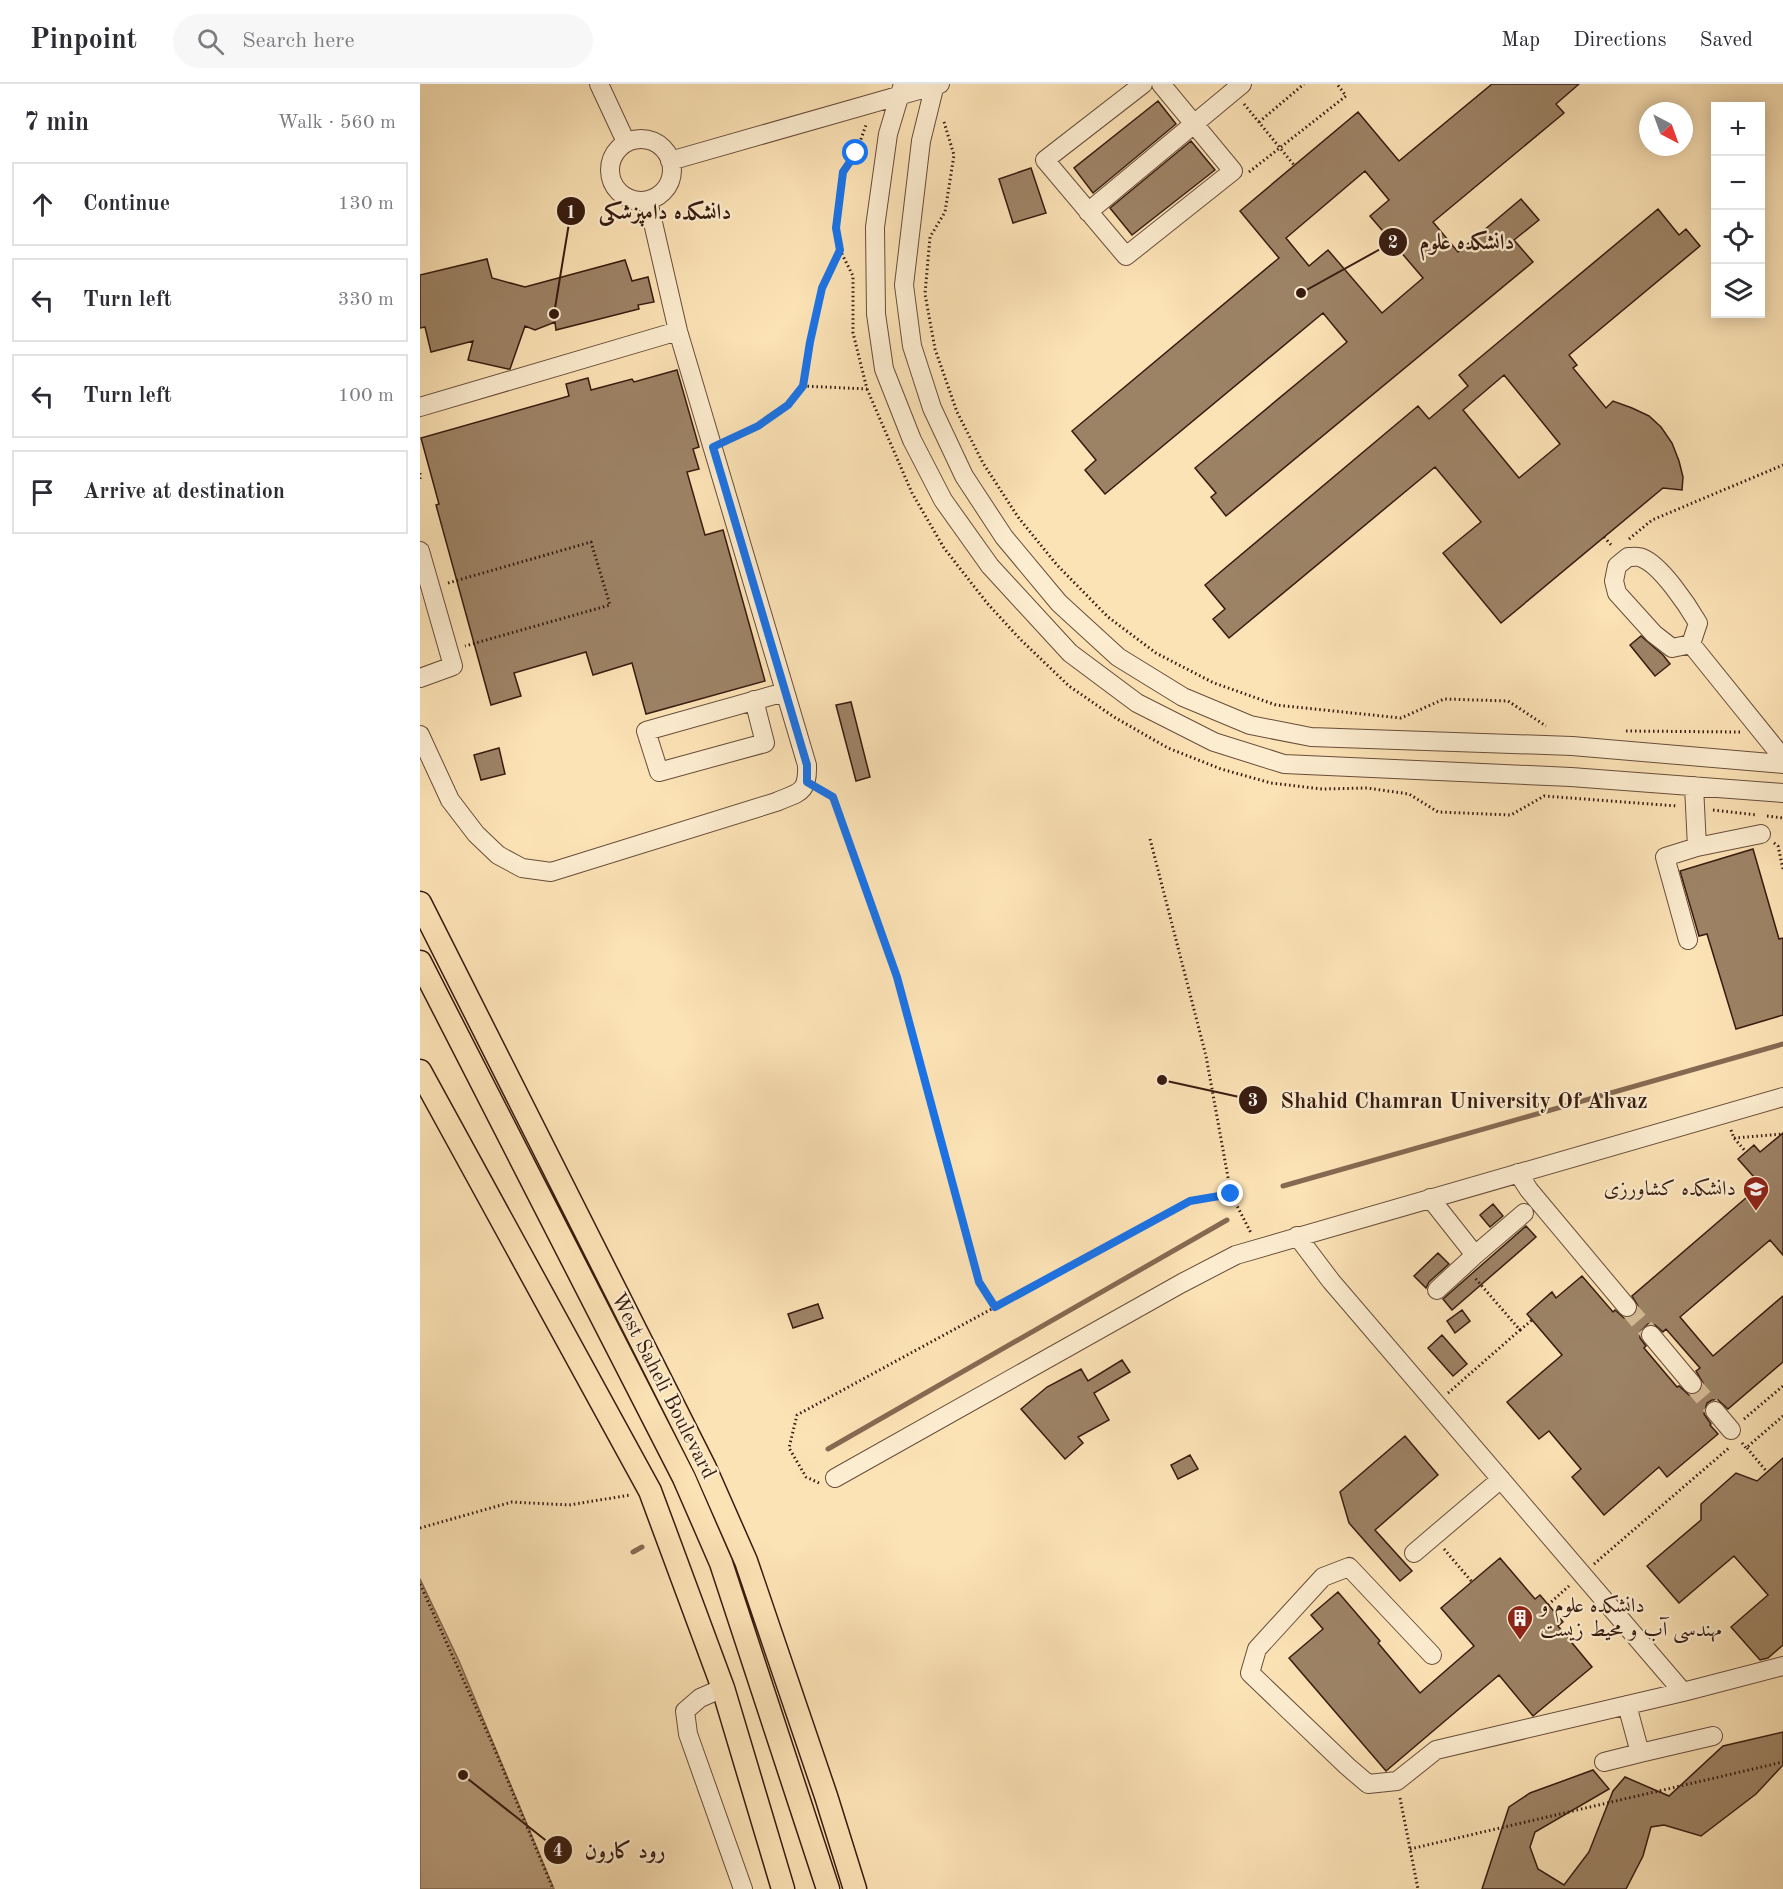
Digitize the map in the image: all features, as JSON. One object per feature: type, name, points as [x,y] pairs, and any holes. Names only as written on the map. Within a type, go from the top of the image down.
[{"type":"main road","name":"West Saheli Boulevard","points":[[420,903],[710,1479],[746,1561],[826,1796],[855,1889]]},
{"type":"main road","name":"West Saheli Boulevard","points":[[420,962],[684,1478],[717,1553],[828,1889]]},
{"type":"main road","points":[[420,1071],[650,1491],[723,1688],[783,1889]]},
{"type":"lane","points":[[599,84],[626,142]]},
{"type":"lane","points":[[670,161],[871,103],[901,90],[937,84],[921,141],[904,285],[912,346],[932,408],[964,476],[1004,537],[1059,603],[1118,657],[1183,697],[1250,725],[1311,737],[1572,746],[1783,764]]},
{"type":"lane","points":[[1143,84],[1045,160],[1126,256],[1233,171],[1161,84]]},
{"type":"lane","points":[[1088,212],[1237,88]]},
{"type":"lane","points":[[901,90],[888,134],[875,227],[876,314],[884,369],[912,440],[943,500],[990,566],[1070,653],[1137,703],[1214,742],[1284,764],[1570,777],[1783,793]]},
{"type":"lane","points":[[633,139],[647,139],[660,145],[669,155],[670,161],[672,169],[669,183],[661,194],[648,201],[634,201],[621,195],[612,184],[609,170],[612,157],[621,146],[633,139]]},
{"type":"lane","points":[[420,735],[450,800],[476,834],[498,855],[522,868],[551,872],[776,802],[800,792],[807,782],[807,765],[678,331],[648,201]]},
{"type":"lane","points":[[420,407],[678,331]]},
{"type":"lane","points":[[420,551],[453,666],[420,678]]},
{"type":"lane","points":[[1619,555],[1642,557],[1656,567],[1684,600],[1698,623],[1690,644],[1672,648],[1654,634],[1617,593],[1614,581],[1619,555]]},
{"type":"lane","points":[[1690,644],[1783,758]]},
{"type":"lane","points":[[754,700],[765,743],[658,772],[646,731],[754,700],[785,692]]},
{"type":"lane","points":[[1570,777],[1572,746]]},
{"type":"lane","points":[[1620,780],[1622,750]]},
{"type":"lane","points":[[1694,786],[1697,847]]},
{"type":"lane","points":[[1688,940],[1665,857],[1697,847],[1761,834]]},
{"type":"lane","points":[[835,1478],[1236,1255],[1783,1097]]},
{"type":"lane","points":[[1518,1173],[1533,1195],[1627,1307]]},
{"type":"lane","points":[[1430,1198],[1469,1260]]},
{"type":"lane","points":[[1437,1290],[1524,1213]]},
{"type":"lane","points":[[1297,1236],[1331,1281],[1683,1692]]},
{"type":"lane","points":[[1651,1335],[1692,1384]]},
{"type":"lane","points":[[1715,1411],[1735,1435]]},
{"type":"lane","points":[[1414,1553],[1501,1479]]},
{"type":"lane","points":[[1432,1655],[1349,1567],[1323,1577],[1257,1649],[1251,1673],[1368,1784],[1396,1781],[1436,1750],[1783,1666]]},
{"type":"lane","points":[[723,1688],[700,1698],[685,1711],[688,1734],[743,1889]]},
{"type":"lane","points":[[1627,1705],[1640,1754]]},
{"type":"lane","points":[[1604,1762],[1713,1736]]},
{"type":"path","points":[[1258,122],[1304,84]]},
{"type":"path","points":[[1237,88],[1258,122],[1294,165]]},
{"type":"path","points":[[871,103],[864,133],[856,153],[843,172],[836,228],[840,250],[852,276],[853,333],[867,389],[912,493],[944,548],[987,603],[1020,639],[1069,686],[1114,717],[1168,748],[1221,769],[1271,783],[1322,789],[1367,788],[1409,794],[1438,812],[1511,814],[1544,796],[1695,808],[1783,818]]},
{"type":"path","points":[[945,122],[954,155],[945,212],[930,237],[926,294],[935,349],[957,412],[983,463],[1018,517],[1057,565],[1101,609],[1156,653],[1214,683],[1276,705],[1401,718],[1444,699],[1508,701],[1552,730]]},
{"type":"path","points":[[713,447],[758,426],[788,405],[803,386],[822,288],[840,250]]},
{"type":"path","points":[[803,386],[867,389]]},
{"type":"path","points":[[1604,537],[1619,555],[1652,520],[1783,465]]},
{"type":"path","points":[[420,473],[420,480]]},
{"type":"path","points":[[431,588],[591,542],[610,605],[449,651]]},
{"type":"path","points":[[1619,731],[1762,732]]},
{"type":"path","points":[[807,782],[833,797],[897,977],[979,1282],[995,1307]]},
{"type":"path","points":[[1761,834],[1778,846],[1783,869]]},
{"type":"path","points":[[1150,839],[1206,1056],[1231,1194],[1258,1248]]},
{"type":"path","points":[[1725,1114],[1734,1138],[1746,1152]]},
{"type":"path","points":[[1734,1138],[1783,1134]]},
{"type":"path","points":[[835,1478],[820,1483],[806,1477],[794,1458],[789,1448],[797,1415],[1190,1201],[1231,1194]]},
{"type":"path","points":[[1469,1260],[1520,1330]]},
{"type":"path","points":[[1436,1403],[1532,1320]]},
{"type":"path","points":[[1548,1605],[1735,1435],[1783,1386]]},
{"type":"path","points":[[1746,1448],[1783,1416]]},
{"type":"path","points":[[1735,1435],[1767,1472]]},
{"type":"path","points":[[420,1528],[512,1502],[569,1505],[650,1491]]},
{"type":"path","points":[[1433,1536],[1472,1582]]},
{"type":"path","points":[[420,1584],[492,1743],[553,1889]]},
{"type":"path","points":[[1410,1849],[1783,1762]]},
{"type":"path","points":[[1396,1781],[1418,1889]]},
{"type":"shaded area","points":[[420,1579],[459,1661],[554,1889],[420,1889]]},
{"type":"building","points":[[1492,84],[1579,84],[1556,104],[1564,113],[1433,222],[1458,252],[1521,199],[1539,220],[1514,240],[1533,262],[1226,516],[1211,497],[1216,493],[1195,468],[1347,342],[1323,313],[1105,494],[1085,470],[1096,460],[1072,431],[1279,258],[1240,211],[1358,112],[1399,161]],"holes":[[[1365,171],[1389,200],[1370,216],[1423,278],[1382,313],[1328,250],[1309,266],[1286,238]]]},
{"type":"building","points":[[1158,101],[1176,124],[1093,193],[1074,168]]},
{"type":"building","points":[[1191,141],[1215,170],[1132,235],[1110,208]]},
{"type":"building","points":[[1031,168],[1046,213],[1013,223],[999,179]]},
{"type":"building","points":[[1658,209],[1679,235],[1686,229],[1700,246],[1569,355],[1577,365],[1573,368],[1606,408],[1613,401],[1649,416],[1661,427],[1672,443],[1679,461],[1683,477],[1682,490],[1663,488],[1501,623],[1443,553],[1481,522],[1435,467],[1229,638],[1213,619],[1225,609],[1205,585],[1418,406],[1429,419],[1468,386],[1459,375]],"holes":[[[1504,375],[1560,444],[1519,478],[1463,410]]]},
{"type":"building","points":[[487,259],[492,278],[525,287],[625,260],[632,281],[648,277],[654,302],[638,305],[639,309],[556,330],[555,322],[535,330],[525,326],[510,369],[468,360],[473,341],[431,352],[425,327],[420,328],[420,275]]},
{"type":"building","points":[[677,370],[699,447],[693,449],[699,469],[687,472],[705,535],[723,530],[765,681],[646,714],[632,663],[593,675],[586,652],[514,673],[521,696],[491,705],[436,505],[439,504],[421,438],[569,396],[566,384],[588,378],[591,390],[632,379],[634,382]]},
{"type":"building","points":[[1641,636],[1670,664],[1655,676],[1630,645]]},
{"type":"building","points":[[851,702],[870,777],[856,781],[836,705]]},
{"type":"building","points":[[499,748],[505,774],[481,780],[474,755]]},
{"type":"building","points":[[1753,849],[1779,939],[1783,938],[1783,1015],[1736,1029],[1707,934],[1699,936],[1680,871]]},
{"type":"building","points":[[1783,1133],[1783,1255],[1770,1240],[1680,1317],[1713,1356],[1783,1296],[1783,1362],[1728,1409],[1718,1400],[1707,1403],[1704,1414],[1718,1434],[1667,1477],[1659,1467],[1604,1515],[1572,1477],[1581,1469],[1549,1431],[1539,1439],[1507,1402],[1562,1355],[1527,1314],[1552,1292],[1556,1298],[1582,1276],[1613,1312],[1615,1310],[1624,1318],[1634,1316],[1638,1306],[1632,1296],[1761,1185],[1738,1159],[1754,1145],[1760,1152]],"holes":[[[1648,1324],[1655,1325],[1663,1332],[1666,1329],[1700,1368],[1696,1371],[1703,1383],[1699,1393],[1689,1395],[1679,1386],[1677,1387],[1644,1348],[1646,1346],[1640,1338],[1640,1332]]]},
{"type":"building","points":[[1493,1204],[1503,1216],[1490,1227],[1480,1215]]},
{"type":"building","points":[[1526,1226],[1536,1237],[1452,1310],[1443,1299]]},
{"type":"building","points":[[1438,1253],[1449,1264],[1429,1282],[1426,1288],[1414,1276]]},
{"type":"building","points":[[818,1304],[823,1318],[793,1328],[788,1314]]},
{"type":"building","points":[[1462,1310],[1470,1321],[1455,1333],[1447,1321]]},
{"type":"building","points":[[1442,1335],[1467,1364],[1453,1376],[1428,1348]]},
{"type":"building","points":[[1122,1360],[1130,1372],[1094,1393],[1109,1420],[1078,1437],[1083,1443],[1065,1459],[1021,1409],[1047,1387],[1081,1369],[1088,1381]]},
{"type":"building","points":[[1405,1436],[1438,1475],[1375,1530],[1412,1571],[1400,1581],[1349,1523],[1340,1492]]},
{"type":"building","points":[[1190,1455],[1198,1469],[1178,1479],[1171,1465]]},
{"type":"building","points":[[1783,1458],[1783,1645],[1768,1658],[1760,1660],[1731,1627],[1768,1595],[1734,1556],[1679,1603],[1647,1566],[1701,1520],[1701,1504],[1736,1473],[1757,1481]]},
{"type":"building","points":[[1500,1558],[1535,1599],[1540,1595],[1563,1622],[1558,1626],[1592,1667],[1533,1716],[1499,1675],[1386,1771],[1289,1658],[1323,1629],[1311,1615],[1338,1592],[1420,1693],[1474,1646],[1441,1608]]},
{"type":"building","points":[[1783,1732],[1783,1765],[1756,1794],[1701,1836],[1664,1825],[1651,1827],[1643,1856],[1626,1889],[1482,1889],[1509,1807],[1530,1793],[1593,1770],[1609,1789],[1535,1832],[1530,1847],[1538,1869],[1564,1885],[1589,1852],[1613,1791],[1625,1777],[1669,1796],[1723,1746]]},
{"type":"waterway","points":[[1283,1186],[1783,1044]]},
{"type":"waterway","points":[[828,1449],[1227,1220]]},
{"type":"waterway","points":[[633,1552],[642,1547]]},
{"type":"tunnel","points":[[1627,1307],[1651,1335]]},
{"type":"tunnel","points":[[1692,1384],[1715,1411]]},
{"type":"place","name":"دانشکده علوم","points":[[1301,293]]},
{"type":"place","name":"دانشکده دامپزشکی","points":[[554,314]]},
{"type":"place","name":"Shahid Chamran University Of Ahvaz","points":[[1162,1080]]},
{"type":"place","name":"دانشکده کشاورزی","points":[[1756,1212]]},
{"type":"place","name":"دانشکده علوم و مهندسی آب و محیط زیست","points":[[1520,1641]]},
{"type":"place","name":"رود کارون","points":[[463,1775]]},
{"type":"route","points":[[856,153],[843,172],[836,228],[840,250],[822,288],[803,386],[788,405],[758,426],[713,447],[807,765],[807,782],[833,797],[897,977],[979,1282],[995,1307],[1190,1201],[1231,1194]]}]
